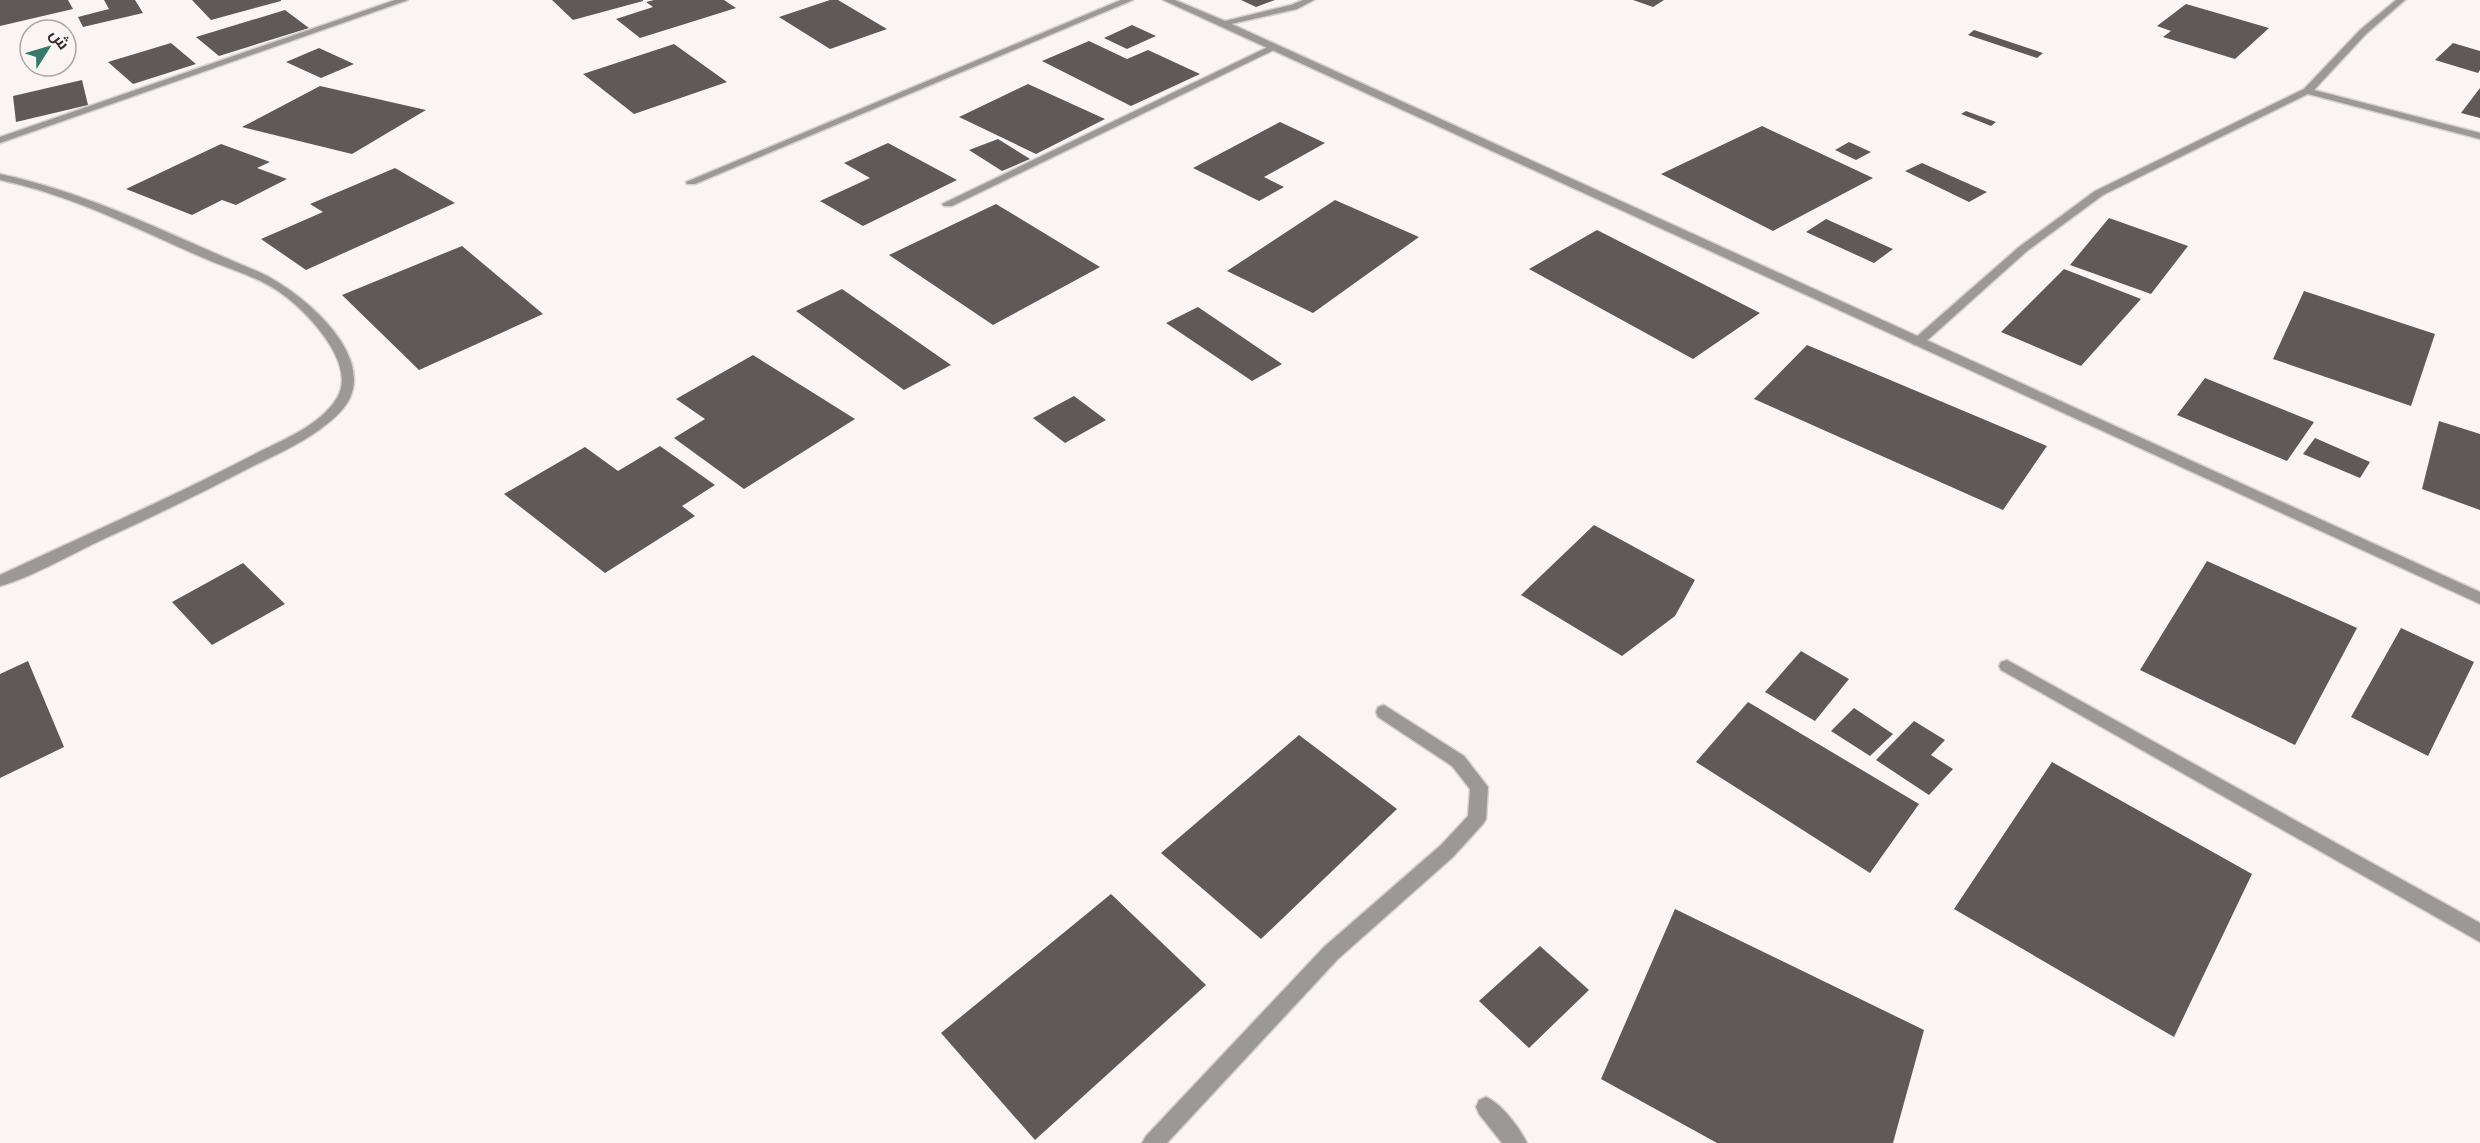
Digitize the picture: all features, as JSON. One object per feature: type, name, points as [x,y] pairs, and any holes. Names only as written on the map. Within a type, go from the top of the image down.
[{"type":"street","points":[[0,140],[404,0]]},
{"type":"street","points":[[690,182],[1130,0]]},
{"type":"street","points":[[1167,0],[1222,23],[2480,598]]},
{"type":"street","points":[[1222,23],[1294,7],[1310,0]]},
{"type":"street","points":[[1918,342],[2023,249],[2099,193],[2307,91],[2363,32],[2401,0]]},
{"type":"street","points":[[948,204],[1273,48]]},
{"type":"street","points":[[2307,91],[2480,136]]},
{"type":"street","points":[[0,177],[61,194],[99,208],[282,288],[324,329],[346,361],[349,372],[348,391],[342,400],[313,428],[208,484],[0,581]]},
{"type":"street","points":[[2007,666],[2480,933]]},
{"type":"street","points":[[1153,1143],[1330,953],[1447,852],[1477,819],[1479,787],[1458,761],[1384,712]]},
{"type":"street","points":[[1486,1107],[1516,1143]]},
{"type":"building","points":[[0,0],[68,0],[73,9],[34,18],[18,18],[18,22],[0,26]]},
{"type":"building","points":[[104,0],[135,0],[143,13],[83,27],[78,17],[109,9]]},
{"type":"building","points":[[192,0],[281,0],[281,1],[211,20]]},
{"type":"building","points":[[552,0],[643,0],[643,1],[573,20]]},
{"type":"building","points":[[724,0],[736,8],[640,38],[616,19],[653,7],[646,2]]},
{"type":"building","points":[[830,0],[838,0],[887,29],[830,49],[779,17]]},
{"type":"building","points":[[1241,0],[1275,0],[1256,7]]},
{"type":"building","points":[[1633,0],[1664,0],[1653,7]]},
{"type":"building","points":[[2186,4],[2269,28],[2235,59],[2163,37],[2171,31],[2157,26]]},
{"type":"building","points":[[285,10],[309,28],[219,56],[196,37]]},
{"type":"building","points":[[1132,25],[1156,36],[1127,49],[1104,38]]},
{"type":"building","points":[[1974,30],[2043,53],[2037,58],[1968,35]]},
{"type":"building","points":[[1089,41],[1127,59],[1148,50],[1200,74],[1131,106],[1042,61]]},
{"type":"building","points":[[171,43],[196,64],[133,84],[108,62]]},
{"type":"building","points":[[2453,43],[2480,51],[2478,73],[2435,60]]},
{"type":"building","points":[[674,44],[727,82],[634,114],[583,74]]},
{"type":"building","points":[[319,48],[354,64],[321,78],[286,62]]},
{"type":"building","points":[[82,80],[88,105],[16,122],[13,96]]},
{"type":"building","points":[[1028,84],[1105,119],[1036,154],[959,117]]},
{"type":"building","points":[[320,86],[426,110],[352,154],[242,127]]},
{"type":"building","points":[[2480,88],[2480,118],[2461,113]]},
{"type":"building","points":[[1966,111],[1996,122],[1991,126],[1961,114]]},
{"type":"building","points":[[1280,122],[1325,143],[1264,177],[1284,187],[1259,201],[1193,168]]},
{"type":"building","points":[[1762,126],[1873,178],[1773,231],[1661,174]]},
{"type":"building","points":[[998,139],[1030,159],[1002,171],[969,150]]},
{"type":"building","points":[[1849,142],[1871,152],[1856,160],[1835,150]]},
{"type":"building","points":[[888,143],[957,180],[863,226],[820,201],[870,178],[844,163]]},
{"type":"building","points":[[221,144],[270,162],[257,168],[287,179],[236,205],[222,200],[192,215],[126,189]]},
{"type":"building","points":[[1922,163],[1987,192],[1969,202],[1905,171]]},
{"type":"building","points":[[395,168],[455,203],[306,270],[261,239],[323,212],[310,204]]},
{"type":"building","points":[[1335,200],[1419,237],[1313,313],[1227,271]]},
{"type":"building","points":[[996,204],[1100,267],[993,325],[889,255]]},
{"type":"building","points":[[2109,218],[2188,246],[2151,294],[2070,265]]},
{"type":"building","points":[[1826,219],[1893,249],[1874,263],[1806,232]]},
{"type":"building","points":[[1597,230],[1760,313],[1693,359],[1529,269]]},
{"type":"building","points":[[462,246],[543,314],[419,370],[342,295]]},
{"type":"building","points":[[2064,269],[2141,299],[2081,366],[2001,332]]},
{"type":"building","points":[[842,289],[951,365],[904,390],[796,311]]},
{"type":"building","points":[[2304,291],[2435,334],[2411,406],[2273,359]]},
{"type":"building","points":[[1198,307],[1282,364],[1252,381],[1166,323]]},
{"type":"building","points":[[1807,345],[2047,446],[2003,510],[1754,399]]},
{"type":"building","points":[[753,355],[855,419],[744,489],[674,438],[705,419],[676,399]]},
{"type":"building","points":[[2205,378],[2314,422],[2287,461],[2177,415]]},
{"type":"building","points":[[1074,396],[1106,420],[1065,443],[1033,418]]},
{"type":"building","points":[[2439,421],[2480,434],[2480,510],[2422,489]]},
{"type":"building","points":[[2315,438],[2370,462],[2360,478],[2303,454]]},
{"type":"building","points":[[660,446],[715,485],[682,506],[695,516],[605,573],[504,494],[585,447],[618,471]]},
{"type":"building","points":[[1594,525],[1695,580],[1675,616],[1622,656],[1521,595]]},
{"type":"building","points":[[2207,561],[2357,628],[2295,745],[2140,670]]},
{"type":"building","points":[[243,563],[285,604],[212,645],[172,602]]},
{"type":"building","points":[[2401,628],[2474,662],[2428,756],[2351,717]]},
{"type":"building","points":[[1801,651],[1849,679],[1815,721],[1765,692]]},
{"type":"building","points":[[28,661],[64,747],[0,778],[0,674]]},
{"type":"building","points":[[1748,702],[1919,804],[1870,873],[1696,762]]},
{"type":"building","points":[[1854,708],[1893,734],[1870,756],[1831,731]]},
{"type":"building","points":[[1914,721],[1945,740],[1931,755],[1953,769],[1929,795],[1876,760]]},
{"type":"building","points":[[1299,735],[1397,809],[1261,939],[1161,853]]},
{"type":"building","points":[[2052,762],[2252,874],[2174,1037],[1954,909]]},
{"type":"building","points":[[1111,894],[1206,985],[1035,1140],[941,1033]]},
{"type":"building","points":[[1675,909],[1924,1030],[1893,1143],[1717,1143],[1601,1079]]},
{"type":"building","points":[[1540,946],[1589,990],[1529,1048],[1479,1001]]}]
